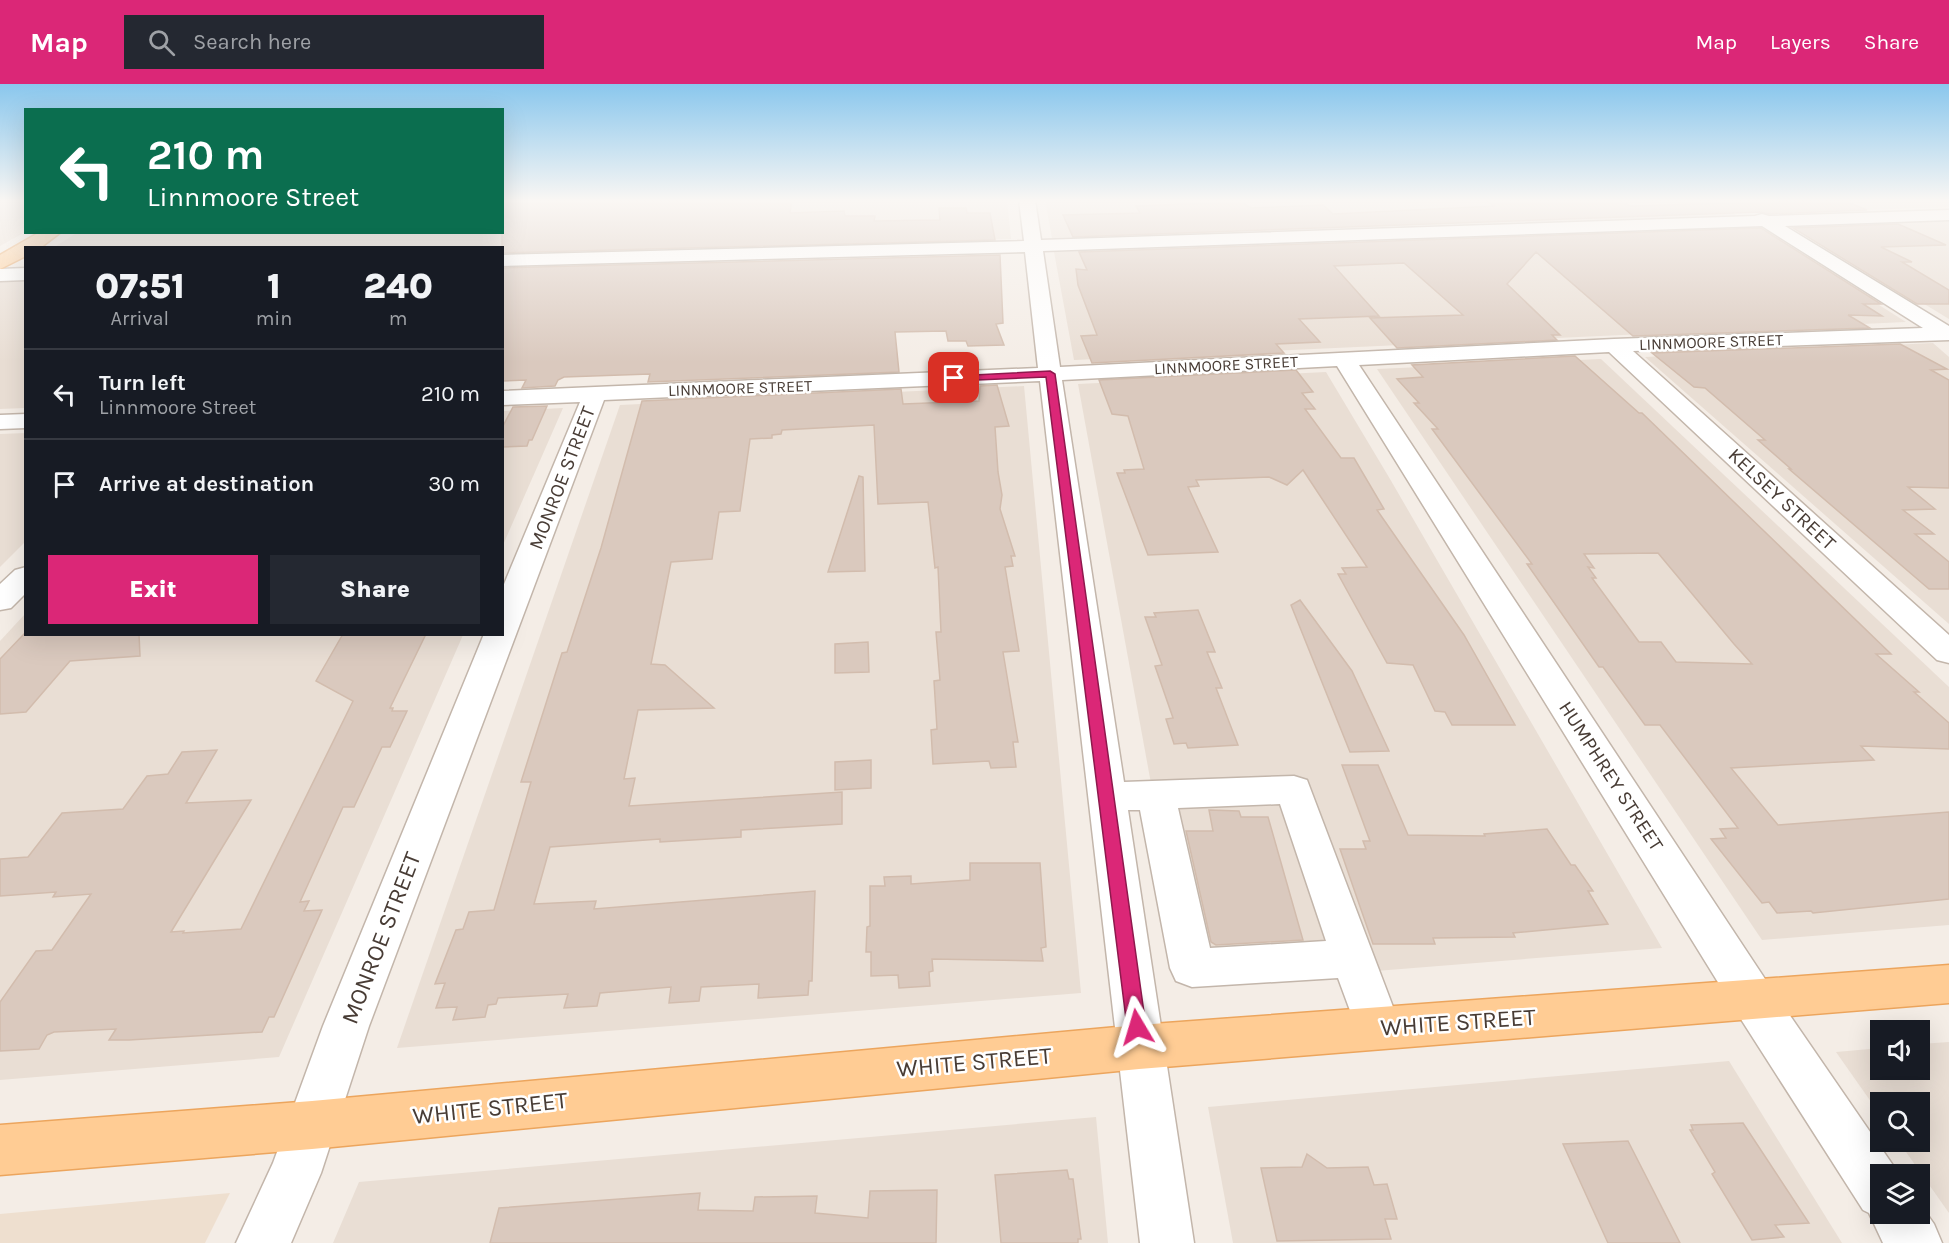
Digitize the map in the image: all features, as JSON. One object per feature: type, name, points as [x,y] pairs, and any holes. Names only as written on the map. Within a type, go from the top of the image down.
[{"type":"main road","points":[[0,263],[15,254]]},
{"type":"main road","name":"WHITE STREET","points":[[0,1150],[312,1125],[1139,1047],[1949,984]]},
{"type":"street","points":[[504,261],[747,254]]},
{"type":"street","points":[[1034,254],[1167,1243]]},
{"type":"street","points":[[1819,254],[1948,334]]},
{"type":"street","points":[[0,275],[24,274]]},
{"type":"street","name":"LINNMOORE STREET","points":[[504,398],[1050,374],[1614,345],[1948,334]]},
{"type":"street","name":"KELSEY STREET","points":[[1614,345],[1949,653]]},
{"type":"street","name":"HUMPHREY STREET","points":[[1344,359],[1753,999],[1870,1175]]},
{"type":"street","name":"MONROE STREET","points":[[504,624],[595,394]]},
{"type":"street","points":[[0,422],[24,421]]},
{"type":"street","points":[[0,601],[24,578]]},
{"type":"street","name":"MONROE STREET","points":[[263,1243],[295,1173],[346,1026],[499,636]]},
{"type":"street","points":[[1108,797],[1294,790],[1378,1028]]},
{"type":"street","points":[[1156,795],[1192,968],[1354,958]]},
{"type":"street","points":[[1902,1224],[1915,1243]]},
{"type":"shaded area","points":[[1054,254],[1798,254],[1906,322],[1074,360]]},
{"type":"shaded area","points":[[1842,254],[1949,254],[1949,319]]},
{"type":"shaded area","points":[[24,281],[24,408],[0,409],[0,282]]},
{"type":"shaded area","points":[[1933,343],[1949,357],[1949,624],[1645,357]]},
{"type":"shaded area","points":[[1601,359],[1949,687],[1949,925],[1762,940],[1377,369]]},
{"type":"shaded area","points":[[1326,372],[1662,948],[1188,986],[1078,384]]},
{"type":"shaded area","points":[[1024,386],[1081,993],[397,1048],[620,405]]},
{"type":"shaded area","points":[[563,408],[504,543],[504,411]]},
{"type":"shaded area","points":[[24,433],[24,543],[0,567],[0,434]]},
{"type":"shaded area","points":[[24,615],[24,636],[463,636],[279,1057],[0,1080],[0,641]]},
{"type":"shaded area","points":[[1949,1042],[1949,1213],[1930,1186],[1930,1164],[1914,1164],[1906,1152],[1930,1152],[1930,1092],[1870,1092],[1870,1100],[1836,1052],[1870,1049],[1870,1080],[1930,1080],[1930,1043]]},
{"type":"shaded area","points":[[1729,1061],[1842,1243],[1233,1243],[1208,1107]]},
{"type":"shaded area","points":[[1096,1117],[1108,1243],[333,1243],[359,1182]]},
{"type":"shaded area","points":[[230,1193],[205,1243],[0,1243],[0,1214]]},
{"type":"building","points":[[1080,254],[1534,254],[1507,284],[1560,335],[1552,335],[1557,340],[1397,348],[1370,318],[1463,315],[1404,263],[1334,266],[1379,316],[1299,319],[1320,342],[1276,344],[1284,353],[1092,363],[1081,336],[1097,335],[1078,285],[1076,269],[1087,270]]},
{"type":"building","points":[[1538,254],[1802,254],[1881,304],[1863,304],[1882,316],[1848,315],[1870,328],[1633,336]]},
{"type":"building","points":[[1836,254],[1896,254],[1912,262],[1902,262],[1949,290],[1949,304],[1917,304]]},
{"type":"building","points":[[1000,255],[1003,323],[996,324],[1004,345],[968,346],[966,341],[948,341],[946,331],[895,332],[899,372],[648,382],[650,374],[564,377],[558,380],[555,386],[522,388],[526,380],[504,381],[504,268]]},
{"type":"building","points":[[1900,344],[1947,369],[1931,370],[1949,380],[1949,488],[1908,487],[1935,509],[1903,510],[1934,534],[1915,534],[1949,562],[1949,589],[1929,589],[1789,469],[1791,469],[1758,440],[1765,440],[1705,388],[1694,387],[1652,353]]},
{"type":"building","points":[[1575,356],[1639,413],[1642,413],[1891,654],[1876,654],[1919,692],[1914,692],[1949,723],[1949,749],[1861,746],[1874,760],[1731,768],[1778,825],[1949,812],[1949,899],[1813,913],[1811,911],[1777,913],[1769,902],[1762,903],[1711,839],[1726,838],[1720,829],[1738,828],[1660,725],[1645,725],[1603,667],[1599,667],[1527,564],[1532,564],[1432,429],[1438,429],[1414,403],[1419,403],[1397,379],[1423,377],[1412,365]],"holes":[[[1658,553],[1752,664],[1676,662],[1661,642],[1639,642],[1592,578],[1596,578],[1588,567],[1594,568],[1584,554]]]},
{"type":"building","points":[[1296,370],[1313,392],[1302,393],[1315,409],[1305,409],[1341,458],[1354,458],[1384,509],[1377,510],[1464,635],[1515,725],[1452,725],[1445,712],[1435,711],[1413,665],[1387,663],[1338,574],[1346,574],[1342,568],[1367,567],[1303,470],[1287,485],[1269,477],[1196,480],[1199,486],[1188,487],[1218,552],[1148,555],[1117,473],[1125,473],[1124,470],[1144,469],[1128,416],[1112,414],[1099,380]]},
{"type":"building","points":[[997,385],[1009,426],[995,427],[1002,495],[1000,509],[1015,556],[1011,556],[1013,566],[1005,567],[1019,651],[1003,652],[1018,742],[1013,742],[1016,767],[991,768],[989,761],[933,764],[931,730],[937,729],[934,681],[940,680],[936,632],[941,632],[938,567],[935,568],[928,502],[878,504],[874,425],[782,430],[781,434],[772,435],[772,438],[750,439],[740,511],[719,512],[712,559],[671,562],[651,664],[665,665],[714,708],[638,710],[624,779],[635,778],[629,806],[842,792],[842,824],[741,830],[741,837],[660,842],[660,839],[550,847],[534,904],[596,901],[594,909],[815,891],[812,981],[809,981],[808,995],[758,998],[759,984],[701,987],[699,1001],[669,1003],[671,987],[600,993],[597,1006],[564,1008],[568,994],[498,998],[496,1004],[488,1005],[485,1017],[453,1020],[457,1007],[436,1008],[445,983],[435,984],[456,930],[463,929],[469,912],[494,910],[531,782],[521,782],[562,653],[567,652],[601,548],[642,401],[901,389],[903,404],[979,401],[980,386]]},
{"type":"building","points":[[547,406],[527,446],[504,447],[504,424],[513,407]]},
{"type":"building","points":[[859,476],[863,477],[865,571],[828,572]]},
{"type":"building","points":[[1300,600],[1352,671],[1389,751],[1350,752],[1291,605]]},
{"type":"building","points":[[1198,610],[1215,652],[1207,652],[1222,688],[1216,688],[1238,745],[1188,748],[1186,743],[1174,744],[1166,719],[1173,718],[1155,666],[1162,665],[1145,617],[1156,617],[1154,613]]},
{"type":"building","points":[[24,634],[24,636],[139,636],[140,656],[70,661],[26,712],[0,714],[0,659]]},
{"type":"building","points":[[342,636],[425,636],[390,708],[393,708],[392,711],[407,711],[390,747],[382,747],[354,807],[343,807],[300,902],[309,901],[304,911],[322,910],[274,1017],[269,1017],[262,1032],[109,1040],[116,1029],[54,1032],[47,1035],[39,1049],[0,1051],[0,1002],[36,951],[52,950],[91,894],[53,897],[56,892],[0,896],[0,859],[28,857],[62,813],[123,809],[147,776],[168,774],[182,752],[217,750],[186,803],[251,800],[171,932],[241,929],[353,701],[316,681]]},
{"type":"building","points":[[868,642],[869,672],[835,673],[835,644]]},
{"type":"building","points":[[871,760],[871,788],[835,790],[835,762]]},
{"type":"building","points":[[1342,765],[1378,765],[1408,835],[1485,836],[1484,834],[1547,829],[1571,865],[1575,865],[1593,891],[1588,891],[1608,924],[1513,933],[1515,937],[1433,938],[1435,944],[1373,944],[1340,849],[1366,849],[1363,841],[1370,841]]},
{"type":"building","points":[[1209,810],[1239,811],[1241,817],[1268,817],[1303,940],[1216,945],[1211,942],[1186,831],[1213,831]]},
{"type":"building","points":[[970,863],[1040,863],[1046,947],[1041,948],[1043,961],[932,959],[933,971],[929,972],[930,986],[899,988],[898,975],[871,976],[871,952],[866,952],[867,927],[870,926],[870,886],[885,886],[884,877],[911,876],[911,884],[970,880]]},
{"type":"building","points":[[1743,1123],[1809,1223],[1775,1225],[1784,1237],[1752,1240],[1712,1174],[1715,1172],[1690,1130],[1693,1130],[1691,1125]]},
{"type":"building","points":[[1628,1141],[1680,1243],[1608,1243],[1563,1144]]},
{"type":"building","points":[[1307,1154],[1327,1168],[1368,1167],[1374,1185],[1387,1184],[1397,1219],[1385,1219],[1391,1239],[1277,1241],[1261,1168],[1302,1167]]},
{"type":"building","points":[[1067,1170],[1069,1179],[1073,1179],[1081,1239],[1078,1239],[1078,1243],[1001,1243],[995,1175]]},
{"type":"building","points":[[937,1190],[936,1243],[490,1243],[499,1208],[700,1193],[698,1210],[753,1211],[755,1197],[817,1196],[815,1213],[868,1218],[870,1191]]},
{"type":"route","points":[[954,378],[1050,374],[1137,1027]]}]
